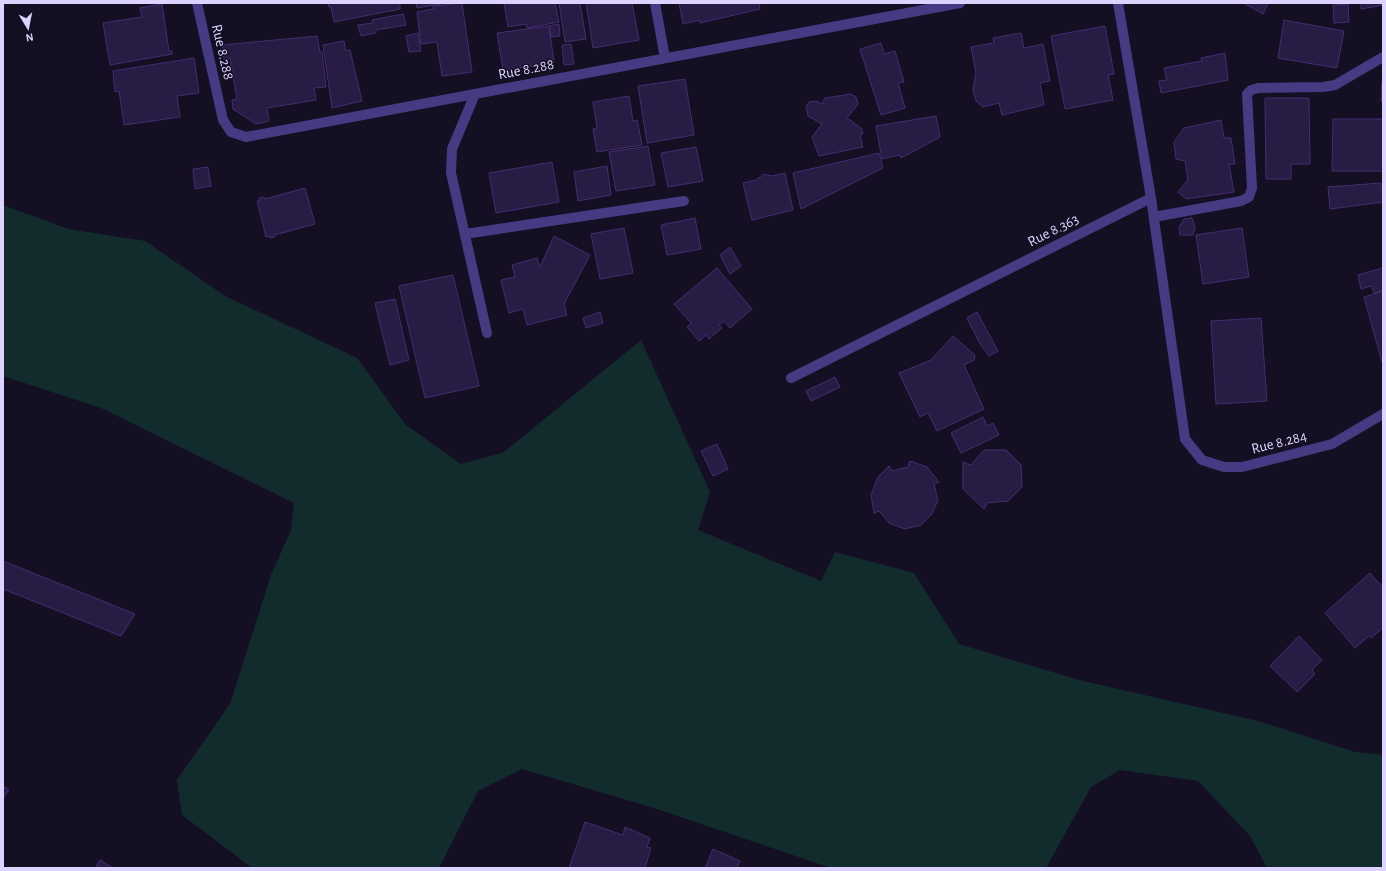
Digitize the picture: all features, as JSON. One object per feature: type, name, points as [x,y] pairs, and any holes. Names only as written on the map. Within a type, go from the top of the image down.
[{"type":"street","name":"Rue 8.288","points":[[197,3],[224,120],[231,132],[246,137],[960,3]]},
{"type":"street","points":[[655,3],[666,58]]},
{"type":"street","points":[[1118,3],[1154,217],[1241,201],[1249,197],[1252,188],[1247,94],[1251,90],[1258,88],[1323,87],[1335,85],[1383,58]]},
{"type":"street","points":[[475,94],[452,150],[450,162],[451,173],[487,333]]},
{"type":"street","name":"Rue 8.363","points":[[791,378],[1151,198]]},
{"type":"street","points":[[465,234],[684,201]]},
{"type":"street","name":"Rue 8.284","points":[[1154,217],[1185,439],[1202,460],[1224,467],[1242,467],[1332,444],[1383,414]]},
{"type":"green space","points":[[3,205],[68,229],[145,241],[225,296],[357,358],[406,425],[461,464],[504,452],[641,340],[710,492],[698,530],[821,581],[835,552],[914,573],[959,644],[1079,680],[1258,721],[1355,752],[1383,755],[1383,868],[1267,868],[1250,836],[1198,781],[1120,770],[1091,787],[1046,868],[831,868],[654,808],[522,769],[478,791],[439,868],[252,868],[182,815],[177,780],[230,704],[271,575],[291,530],[294,503],[101,408],[3,376]]},
{"type":"building","points":[[328,3],[400,3],[400,9],[334,22],[331,7],[329,7]]},
{"type":"building","points":[[416,3],[446,3],[417,8]]},
{"type":"building","points":[[462,3],[472,72],[442,76],[437,42],[421,44],[417,12],[433,9],[433,6]]},
{"type":"building","points":[[504,3],[555,3],[559,22],[527,28],[526,24],[508,27]]},
{"type":"building","points":[[559,3],[580,3],[586,39],[565,42]]},
{"type":"building","points":[[586,3],[632,3],[639,40],[593,48]]},
{"type":"building","points":[[679,3],[759,3],[760,9],[700,23],[700,20],[683,24]]},
{"type":"building","points":[[1268,3],[1263,14],[1245,4]]},
{"type":"building","points":[[1361,3],[1383,3],[1383,5],[1361,9]]},
{"type":"building","points":[[162,4],[169,51],[172,51],[172,54],[110,65],[103,23],[142,17],[140,8]]},
{"type":"building","points":[[1348,4],[1349,22],[1334,23],[1333,5]]},
{"type":"building","points":[[403,14],[406,25],[376,30],[376,33],[361,36],[358,25],[373,23],[372,20]]},
{"type":"building","points":[[1284,20],[1344,31],[1337,68],[1278,58]]},
{"type":"building","points":[[559,24],[560,36],[551,37],[549,26]]},
{"type":"building","points":[[549,26],[554,63],[503,70],[497,33]]},
{"type":"building","points":[[1105,26],[1114,74],[1108,75],[1113,100],[1065,109],[1051,36]]},
{"type":"building","points":[[418,33],[421,51],[409,52],[406,36]]},
{"type":"building","points":[[1021,33],[1024,48],[1043,44],[1050,81],[1040,83],[1044,105],[1002,115],[999,103],[983,107],[976,101],[973,90],[976,73],[971,47],[994,43],[993,38]]},
{"type":"building","points":[[317,36],[320,52],[322,52],[326,87],[314,88],[316,100],[267,108],[269,121],[256,124],[233,109],[232,100],[237,99],[230,58],[224,59],[222,45]]},
{"type":"building","points":[[344,41],[346,51],[350,50],[362,101],[332,108],[323,45]]},
{"type":"building","points":[[881,43],[884,54],[895,51],[904,82],[898,83],[905,108],[881,115],[860,49]]},
{"type":"building","points":[[571,44],[574,64],[564,65],[562,45]]},
{"type":"building","points":[[1225,53],[1228,80],[1161,93],[1159,81],[1167,80],[1164,68],[1202,61],[1201,58]]},
{"type":"building","points":[[194,58],[199,93],[177,96],[180,117],[124,125],[119,91],[115,92],[113,71]]},
{"type":"building","points":[[685,79],[694,135],[647,143],[638,86]]},
{"type":"building","points":[[1383,82],[1383,102],[1381,101]]},
{"type":"building","points":[[851,94],[856,97],[858,104],[847,118],[861,128],[863,134],[860,135],[863,147],[819,156],[812,137],[822,124],[808,116],[806,107],[809,102],[816,101],[822,104],[825,98]]},
{"type":"building","points":[[629,96],[633,121],[637,120],[642,145],[597,152],[593,129],[597,128],[593,102]]},
{"type":"building","points":[[1265,98],[1309,98],[1310,164],[1291,164],[1291,179],[1266,179]]},
{"type":"building","points":[[936,116],[940,137],[901,158],[900,155],[882,159],[876,126]]},
{"type":"building","points":[[1333,119],[1383,119],[1383,171],[1332,171]]},
{"type":"building","points":[[1221,120],[1224,138],[1231,138],[1235,164],[1229,164],[1234,192],[1186,199],[1178,192],[1188,180],[1185,161],[1176,159],[1174,142],[1184,128]]},
{"type":"building","points":[[648,146],[655,185],[616,191],[609,152]]},
{"type":"building","points":[[696,147],[703,181],[668,187],[661,153]]},
{"type":"building","points":[[879,153],[883,168],[801,209],[793,173]]},
{"type":"building","points":[[552,162],[559,202],[496,213],[489,173]]},
{"type":"building","points":[[607,166],[611,195],[578,201],[574,172]]},
{"type":"building","points":[[208,167],[211,186],[195,189],[193,169]]},
{"type":"building","points":[[785,173],[793,210],[752,220],[743,183],[756,180],[764,174],[772,176]]},
{"type":"building","points":[[1381,183],[1381,189],[1383,189],[1383,202],[1330,209],[1328,187]]},
{"type":"building","points":[[305,188],[315,224],[275,235],[275,237],[266,237],[257,201],[260,201],[259,198],[264,197],[265,199]]},
{"type":"building","points":[[695,218],[701,249],[667,255],[661,225]]},
{"type":"building","points":[[1192,218],[1195,227],[1193,235],[1180,235],[1179,227],[1184,219]]},
{"type":"building","points":[[624,228],[633,273],[600,279],[591,234]]},
{"type":"building","points":[[1242,228],[1249,277],[1203,284],[1196,235]]},
{"type":"building","points":[[554,236],[590,255],[564,304],[567,315],[527,325],[523,309],[509,313],[501,280],[515,277],[512,265],[537,258],[539,266],[541,265]]},
{"type":"building","points":[[730,247],[741,266],[730,274],[720,255]]},
{"type":"building","points":[[717,268],[752,309],[730,328],[724,321],[719,325],[722,328],[709,339],[706,335],[699,341],[687,327],[691,323],[674,304]]},
{"type":"building","points":[[1383,268],[1383,290],[1374,293],[1371,286],[1361,289],[1358,275]]},
{"type":"building","points":[[453,275],[479,386],[425,398],[399,286]]},
{"type":"building","points":[[1383,291],[1383,361],[1382,362],[1364,297]]},
{"type":"building","points":[[395,299],[409,360],[390,365],[375,303]]},
{"type":"building","points":[[600,312],[603,323],[586,328],[583,318]]},
{"type":"building","points":[[977,312],[998,351],[989,356],[979,342],[967,318]]},
{"type":"building","points":[[1261,318],[1267,401],[1216,404],[1211,321]]},
{"type":"building","points":[[953,336],[975,355],[974,360],[964,365],[984,409],[937,431],[928,413],[920,417],[899,373],[931,360]]},
{"type":"building","points":[[835,377],[840,387],[811,401],[806,391]]},
{"type":"building","points":[[983,417],[987,426],[993,423],[999,435],[961,453],[951,433]]},
{"type":"building","points":[[717,444],[728,469],[713,476],[701,451]]},
{"type":"building","points":[[984,450],[1006,450],[1021,465],[1022,487],[1008,501],[987,503],[984,509],[963,489],[963,462],[971,465]]},
{"type":"building","points":[[910,461],[927,467],[939,482],[934,484],[938,500],[932,514],[921,525],[905,529],[889,523],[879,511],[874,513],[871,495],[878,477],[889,466],[892,471],[908,467]]},
{"type":"building","points":[[3,561],[135,614],[121,636],[3,589]]},
{"type":"building","points":[[1370,573],[1383,588],[1383,628],[1371,638],[1369,636],[1355,648],[1325,613]]},
{"type":"building","points":[[1299,636],[1322,660],[1312,670],[1315,674],[1297,692],[1270,666]]},
{"type":"building","points":[[3,786],[9,790],[3,798]]},
{"type":"building","points":[[585,822],[623,835],[625,827],[650,838],[647,847],[651,848],[645,868],[569,868]]},
{"type":"building","points":[[713,849],[740,861],[737,868],[705,868]]},
{"type":"building","points":[[100,860],[113,868],[95,868]]}]
